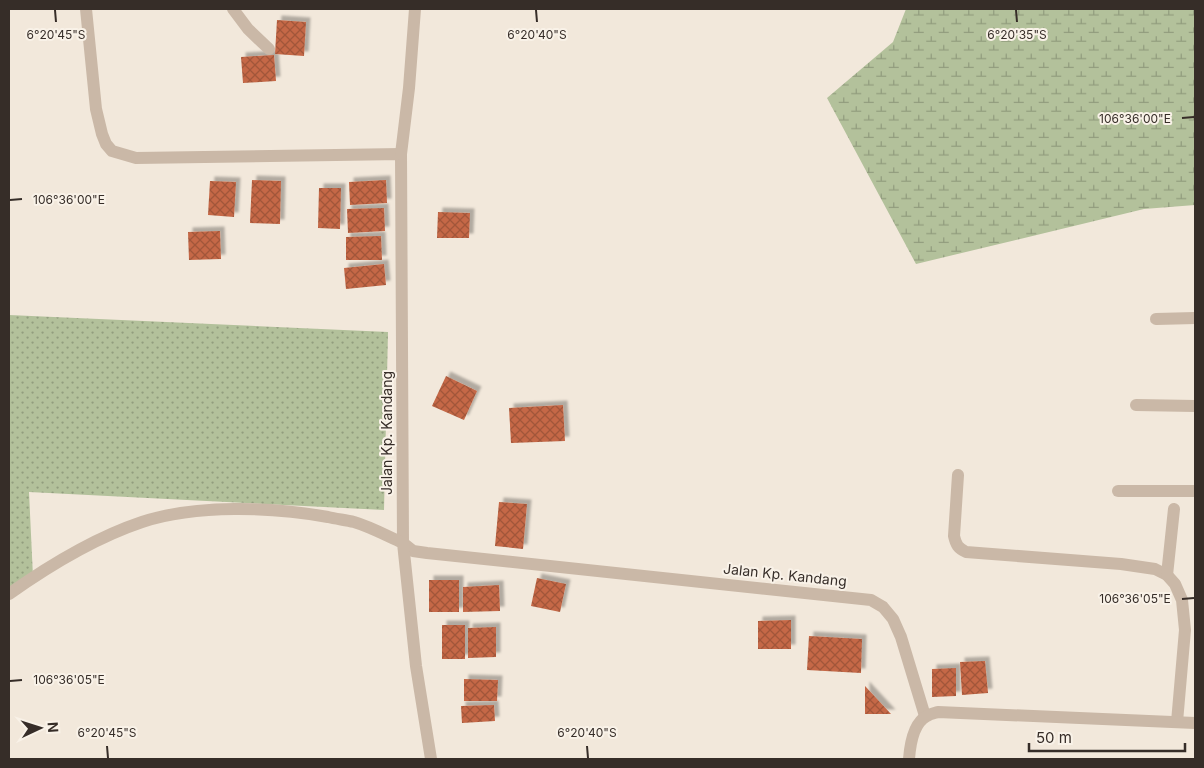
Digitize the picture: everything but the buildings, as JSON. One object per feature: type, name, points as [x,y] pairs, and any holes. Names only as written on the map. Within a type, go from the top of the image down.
[{"type":"street","points":[[86,9],[98,123],[106,144],[112,151],[136,158],[401,154]]},
{"type":"street","points":[[233,9],[248,30],[269,49]]},
{"type":"street","name":"Jalan Kp. Kandang","points":[[415,9],[409,88],[401,154],[403,543],[413,550],[427,553],[871,600],[883,607],[893,619],[901,637],[925,716]]},
{"type":"street","points":[[1156,319],[1195,318]]},
{"type":"street","points":[[1136,405],[1195,406]]},
{"type":"street","points":[[958,475],[954,536],[955,543],[959,549],[966,552],[1121,564],[1155,569],[1167,575],[1175,584],[1182,600],[1185,630],[1177,722]]},
{"type":"street","points":[[1118,490],[1195,491]]},
{"type":"street","points":[[9,594],[73,552],[143,522],[178,514],[223,510],[258,510],[304,513],[354,522],[403,543],[416,666],[431,759]]},
{"type":"street","points":[[1167,575],[1174,510]]},
{"type":"street","points":[[909,759],[913,735],[918,725],[925,716],[938,712],[1195,723]]},
{"type":"green space","points":[[906,9],[1195,9],[1195,205],[1144,209],[916,264],[827,98],[893,42]]},
{"type":"green space","points":[[9,315],[388,332],[384,510],[29,492],[33,577],[9,599]]}]
